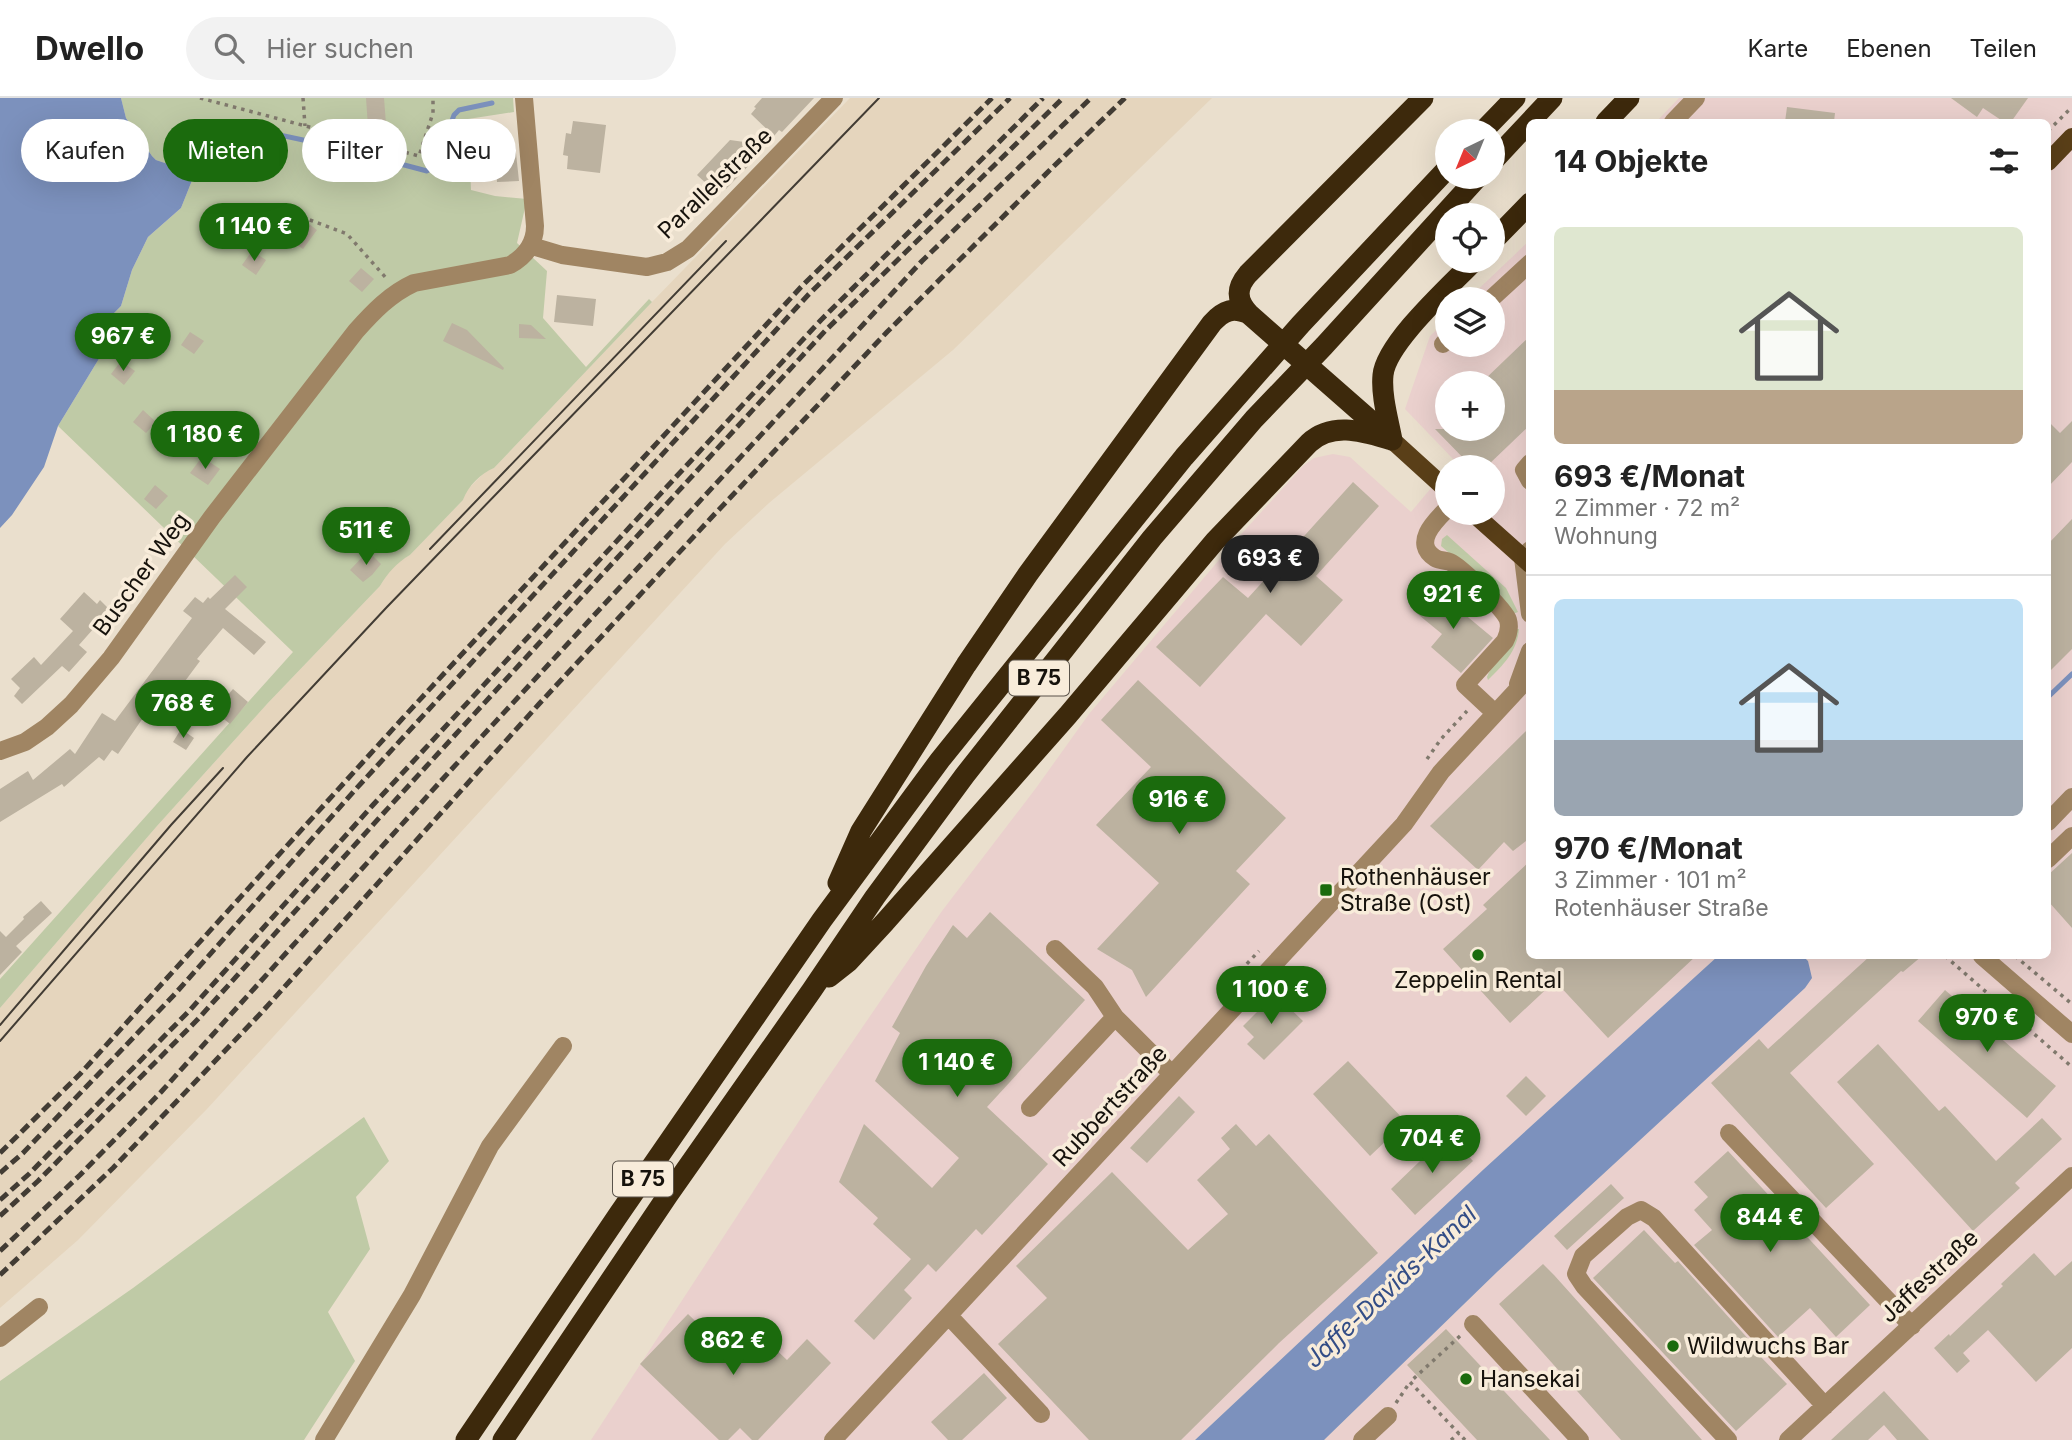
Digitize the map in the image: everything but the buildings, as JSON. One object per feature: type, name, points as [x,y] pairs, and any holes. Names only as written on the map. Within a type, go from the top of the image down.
[{"type":"highway","points":[[1392,440],[1250,314],[1242,306],[1238,292],[1244,279],[1423,98]]},
{"type":"highway","points":[[1495,119],[1515,98]]},
{"type":"highway","points":[[1532,119],[1552,98]]},
{"type":"highway","points":[[1609,119],[1629,98]]},
{"type":"highway","points":[[1505,148],[1526,126]]},
{"type":"highway","name":"B 75","points":[[466,1440],[822,920],[948,750],[1184,457],[1301,324],[1435,182]]},
{"type":"highway","name":"B 75","points":[[503,1440],[668,1195],[875,897],[1060,652],[1152,538],[1254,419],[1467,189]]},
{"type":"highway","points":[[1505,229],[1526,207]]},
{"type":"highway","points":[[1392,440],[1382,379],[1386,362],[1410,328],[1463,273]]},
{"type":"highway","points":[[822,920],[861,831],[1028,574],[1212,323],[1228,310],[1237,309],[1250,314]]},
{"type":"highway","name":"B 75","points":[[812,990],[848,962],[885,922],[1068,715],[1215,541],[1308,443],[1324,433],[1348,430],[1392,440]]},
{"type":"main road","points":[[2051,159],[2072,137]]},
{"type":"main road","points":[[1392,440],[1435,479]]},
{"type":"main road","points":[[1487,525],[1526,557]]},
{"type":"street","points":[[524,98],[534,217],[535,236],[532,246]]},
{"type":"street","name":"Parallelstraße","points":[[532,246],[562,255],[647,267],[667,262],[688,249],[834,98]]},
{"type":"street","points":[[1676,119],[1696,98]]},
{"type":"street","name":"Buscher Weg","points":[[0,751],[26,742],[71,705],[111,658],[212,517],[356,331],[382,303],[397,291],[414,283],[510,265],[532,246]]},
{"type":"street","points":[[1504,287],[1526,267]]},
{"type":"street","points":[[1435,522],[1425,536],[1427,549],[1434,557],[1452,563],[1501,608],[1508,621],[1505,641],[1465,685],[1495,713]]},
{"type":"street","points":[[1515,691],[1526,662]]},
{"type":"street","name":"Rubbertstraße","points":[[833,1440],[1404,824],[1441,772],[1526,680]]},
{"type":"street","points":[[2051,819],[2072,797]]},
{"type":"street","points":[[2051,856],[2072,836]]},
{"type":"street","points":[[1055,949],[1100,992],[1115,1017],[1172,1074]]},
{"type":"street","points":[[1985,959],[2072,1034]]},
{"type":"street","points":[[1030,1108],[1115,1017]]},
{"type":"street","points":[[324,1440],[412,1295],[490,1146],[563,1046]]},
{"type":"street","points":[[1729,1133],[1912,1326]]},
{"type":"street","name":"Jaffestraße","points":[[1788,1440],[2072,1176]]},
{"type":"street","points":[[1728,1440],[1584,1286],[1576,1274],[1583,1256],[1627,1217],[1641,1210],[1654,1218],[1825,1406]]},
{"type":"street","points":[[0,1338],[39,1307]]},
{"type":"street","points":[[949,1315],[1041,1414]]},
{"type":"street","points":[[1473,1324],[1580,1440]]},
{"type":"street","points":[[1362,1440],[1388,1416]]},
{"type":"path","points":[[200,98],[302,125]]},
{"type":"path","points":[[303,98],[304,119]]},
{"type":"path","points":[[407,153],[419,156],[433,113],[432,98]]},
{"type":"path","points":[[2051,128],[2072,107]]},
{"type":"path","points":[[278,208],[347,234],[397,291]]},
{"type":"path","points":[[1948,959],[2072,1067]]},
{"type":"path","points":[[2019,959],[2072,1004]]},
{"type":"path","points":[[1388,1416],[1410,1382],[1473,1324]]},
{"type":"path","points":[[1410,1382],[1465,1440]]},
{"type":"path","points":[[1451,1440],[1459,1433]]},
{"type":"shaded area","points":[[850,98],[1212,98],[953,350],[769,503],[725,544],[207,1109],[78,1240],[0,1308],[0,1008],[157,826],[267,704],[380,586],[399,561],[410,555],[463,500],[466,491],[486,471],[494,468]]},
{"type":"shaded area","points":[[1679,98],[2072,98],[2072,1440],[1324,1440],[1497,1272],[1804,988],[1808,961],[1806,959],[2051,959],[2051,119],[1659,119]]},
{"type":"shaded area","points":[[1526,244],[1526,959],[1715,959],[1484,1169],[1195,1440],[591,1440],[816,1095],[942,911],[1089,714],[1235,541],[1303,466],[1314,458],[1333,454],[1350,457],[1411,512],[1435,483],[1435,525],[1505,525],[1505,455],[1449,455],[1436,441],[1505,441],[1505,371],[1435,371],[1435,440],[1405,409],[1430,336],[1435,331],[1435,357],[1505,357],[1505,287],[1481,287],[1495,273],[1505,273],[1505,264]]},
{"type":"green space","points":[[121,98],[513,98],[514,112],[468,119],[421,119],[421,182],[471,182],[471,190],[495,196],[527,199],[517,243],[547,271],[543,318],[586,367],[649,299],[652,302],[494,468],[475,481],[463,500],[393,569],[267,704],[157,826],[0,1008],[0,979],[293,652],[58,426],[100,357],[111,316],[121,306],[132,270],[148,237],[181,208],[191,182],[288,182],[288,119],[163,119],[163,162],[156,160],[149,152],[149,119],[126,118]]},
{"type":"green space","points":[[1447,535],[1506,588],[1518,612],[1513,614],[1506,602],[1441,546],[1442,539]]},
{"type":"green space","points":[[1516,629],[1519,629],[1518,637],[1512,651],[1488,680],[1490,670],[1514,639]]},
{"type":"green space","points":[[364,1117],[389,1161],[356,1197],[370,1249],[328,1312],[355,1361],[304,1440],[0,1440],[0,1381],[133,1288]]},
{"type":"water","points":[[0,98],[121,98],[127,119],[21,119],[21,182],[149,182],[149,152],[156,160],[163,162],[163,182],[191,182],[181,208],[148,237],[132,270],[121,306],[111,316],[100,357],[58,426],[44,467],[12,515],[0,528]]},
{"type":"water","name":"Jaffe-Davids-Kanal","points":[[1715,959],[1808,961],[1812,978],[1805,988],[1497,1272],[1324,1440],[1195,1440],[1484,1169]]},
{"type":"waterway","points":[[288,137],[427,171],[436,165],[454,115],[459,110],[492,103]]},
{"type":"waterway","points":[[2051,694],[2072,674]]},
{"type":"tram line","points":[[0,1041],[247,757],[386,608],[879,98]]},
{"type":"tram line","points":[[430,549],[726,241]]},
{"type":"tram line","points":[[0,1025],[223,768]]},
{"type":"railway","points":[[0,1153],[80,1074],[402,719],[801,287],[992,98]]},
{"type":"railway","points":[[0,1173],[23,1153],[174,995],[355,790],[809,294],[1010,98]]},
{"type":"railway","points":[[0,1200],[29,1174],[190,1010],[372,806],[821,320],[1043,98]]},
{"type":"railway","points":[[0,1216],[198,1019],[825,331],[1063,98]]},
{"type":"railway","points":[[0,1251],[80,1175],[161,1092],[449,772],[922,261],[1091,98]]},
{"type":"railway","points":[[0,1275],[113,1168],[261,1013],[539,704],[887,332],[1125,98]]},
{"type":"place","name":"Rothenhäuser Straße (Ost)","points":[[1326,890]]},
{"type":"place","name":"Zeppelin Rental","points":[[1478,955]]},
{"type":"place","name":"Wildwuchs Bar","points":[[1673,1346]]},
{"type":"place","name":"Hansekai","points":[[1466,1379]]}]
